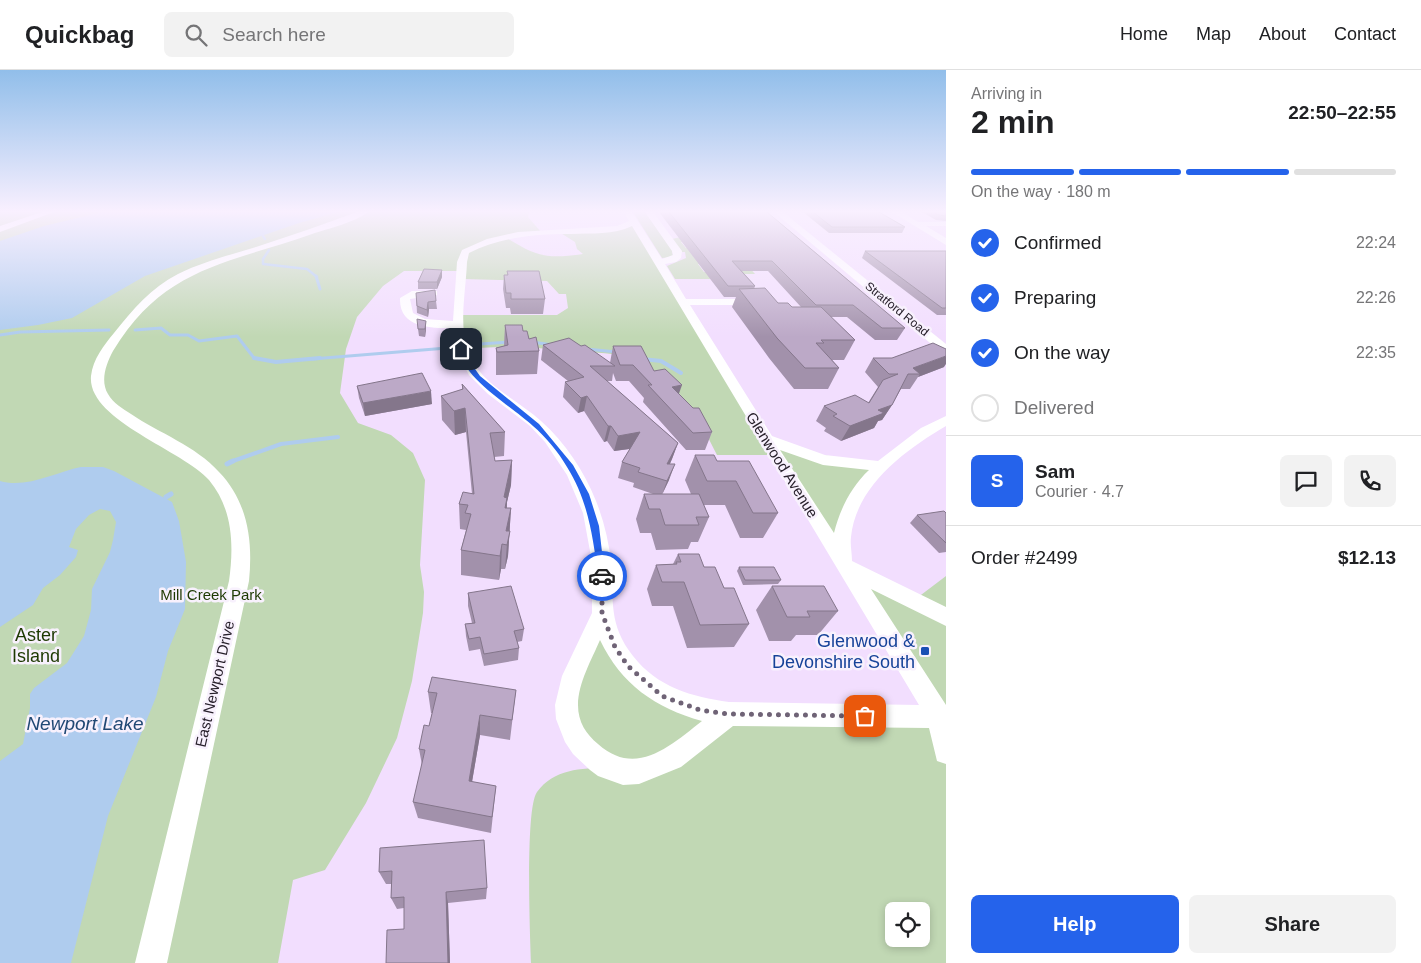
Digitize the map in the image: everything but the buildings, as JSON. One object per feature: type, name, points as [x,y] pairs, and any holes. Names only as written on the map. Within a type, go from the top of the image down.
[{"type":"street","name":"East Newport Drive","points":[[151,963],[239,581],[242,562],[241,537],[230,499],[214,475],[202,464],[110,405],[99,388],[97,375],[110,346],[151,296],[169,283],[242,254]]},
{"type":"street","points":[[463,254],[460,324],[461,349],[473,371],[491,390],[537,425],[570,465],[585,494],[595,526],[602,570],[602,613],[615,647],[628,666],[643,681],[662,696],[679,704],[700,710],[729,714],[943,720]]},
{"type":"street","name":"Glenwood Avenue","points":[[652,254],[766,439],[943,720],[946,752]]},
{"type":"street","points":[[658,263],[673,260],[678,256],[678,254]]},
{"type":"street","name":"Stratford Road","points":[[829,254],[946,350]]},
{"type":"street","points":[[433,293],[412,294],[405,298],[405,310],[410,316],[423,323],[460,324]]},
{"type":"street","points":[[682,302],[764,302]]},
{"type":"street","points":[[946,420],[914,441],[882,466],[863,487],[849,510],[841,536],[840,548],[844,564],[874,582],[946,617]]},
{"type":"street","points":[[766,439],[823,460],[882,466]]},
{"type":"street","points":[[602,613],[567,700],[568,718],[574,734],[583,748],[599,761],[608,768],[619,771],[641,772],[661,766],[729,714]]},
{"type":"green space","name":"Mill Creek Park","points":[[0,254],[538,254],[560,256],[583,254],[652,254],[766,439],[787,448],[881,466],[854,499],[844,564],[913,601],[946,576],[946,963],[531,963],[530,846],[533,803],[537,792],[544,784],[560,774],[569,771],[607,768],[568,718],[602,613],[615,647],[679,704],[938,717],[776,455],[717,455],[700,423],[679,393],[652,369],[636,361],[612,354],[552,349],[500,347],[461,349],[460,315],[557,315],[568,308],[566,294],[559,294],[547,281],[462,279],[462,271],[404,271],[383,286],[357,317],[346,349],[340,393],[358,423],[391,435],[413,453],[425,480],[420,565],[424,592],[423,613],[412,681],[397,738],[366,803],[325,870],[293,880],[278,963],[0,963]]},
{"type":"green space","points":[[659,254],[673,254],[673,257],[662,258]]},
{"type":"green space","points":[[685,254],[720,254],[728,264],[698,264],[704,272],[737,271],[734,268],[742,267],[738,263],[746,263],[738,254],[742,254],[753,265],[747,265],[755,274],[712,274],[715,279],[675,279],[667,266],[686,258]]},
{"type":"water","points":[[0,254],[210,254],[145,276],[72,318],[0,330]]},
{"type":"water","name":"Newport Lake","points":[[81,467],[103,467],[114,471],[172,502],[179,521],[186,562],[185,609],[168,651],[156,697],[108,816],[71,963],[0,963],[0,761],[23,744],[30,708],[30,694],[34,688],[67,663],[84,636],[91,610],[92,589],[110,552],[116,522],[110,511],[100,509],[89,515],[76,529],[69,547],[78,550],[76,557],[60,575],[43,588],[33,605],[0,627],[0,481],[20,483]]},
{"type":"waterway","points":[[267,254],[263,259],[263,264],[307,269],[316,276]]},
{"type":"waterway","points":[[316,276],[320,289]]},
{"type":"waterway","points":[[135,330],[161,328],[170,335],[188,335],[199,341],[237,336],[254,358]]},
{"type":"waterway","points":[[0,335],[20,332],[109,330]]},
{"type":"waterway","points":[[480,344],[511,342]]},
{"type":"waterway","points":[[532,342],[553,345]]},
{"type":"waterway","points":[[312,359],[447,348]]},
{"type":"waterway","points":[[586,349],[617,352]]},
{"type":"waterway","points":[[254,358],[276,362],[320,358]]},
{"type":"waterway","points":[[254,358],[259,359]]},
{"type":"waterway","points":[[644,359],[642,359],[661,361],[681,373]]},
{"type":"waterway","points":[[230,462],[281,444],[338,437]]},
{"type":"waterway","points":[[227,464],[233,461]]},
{"type":"waterway","points":[[166,497],[171,494]]},
{"type":"way so far","points":[[602,576],[602,613],[615,647],[628,666],[662,696],[679,704],[700,710],[729,714],[865,716]]},
{"type":"place","name":"Glenwood & Devonshire South","points":[[925,651]]},
{"type":"route","points":[[461,349],[478,378],[537,425],[570,465],[585,494],[595,526],[602,576]]},
{"type":"park label","name":"Aster Island","points":[[36,645]]}]
